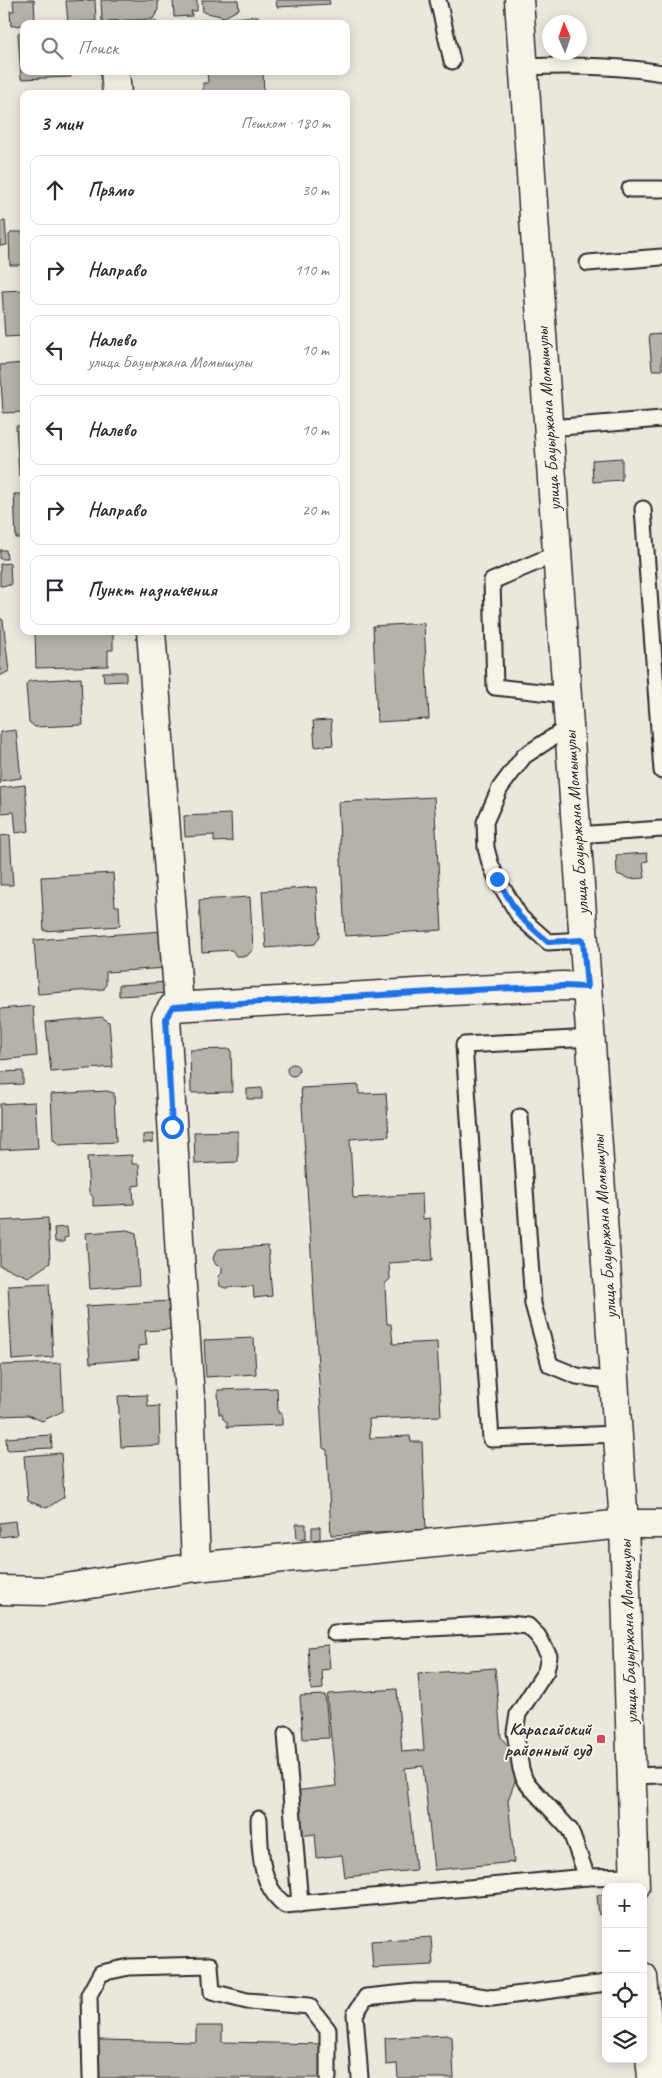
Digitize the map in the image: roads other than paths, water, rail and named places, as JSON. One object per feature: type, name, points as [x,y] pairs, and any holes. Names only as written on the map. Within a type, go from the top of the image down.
[{"type":"street","name":"улица Бауыржана Момышулы","points":[[519,0],[624,1524],[635,1881]]},
{"type":"street","points":[[115,75],[117,90]]},
{"type":"street","points":[[151,635],[179,1006]]},
{"type":"street","points":[[196,1567],[190,1397],[180,1273],[166,1018],[173,1007],[451,991],[563,986],[587,987]]},
{"type":"street","points":[[0,1590],[47,1591],[196,1567],[624,1524],[662,1524]]},
{"type":"street","points":[[647,2018],[652,2078]]},
{"type":"lane","points":[[438,0],[452,61]]},
{"type":"lane","points":[[523,66],[576,64],[637,68],[662,73]]},
{"type":"lane","points":[[630,189],[662,189]]},
{"type":"lane","points":[[588,263],[662,257]]},
{"type":"lane","points":[[549,428],[662,419]]},
{"type":"lane","points":[[643,509],[662,771]]},
{"type":"lane","points":[[558,554],[492,581],[495,687],[568,695]]},
{"type":"lane","points":[[570,726],[524,756],[500,788],[485,822],[486,848],[497,879],[520,917],[548,942],[583,940]]},
{"type":"lane","points":[[576,835],[662,829]]},
{"type":"lane","points":[[591,1038],[464,1045],[480,1292],[491,1439],[618,1434]]},
{"type":"lane","points":[[520,1117],[533,1304],[550,1365],[577,1376],[614,1380]]},
{"type":"lane","points":[[334,1633],[508,1624],[528,1626],[538,1636],[548,1656],[546,1671],[518,1714],[515,1732],[521,1769],[525,1780],[570,1830],[587,1877]]},
{"type":"lane","points":[[286,1734],[300,1904]]},
{"type":"lane","points":[[632,1776],[662,1775]]},
{"type":"lane","points":[[259,1819],[260,1843],[268,1886],[276,1898],[285,1905],[587,1877],[635,1881]]},
{"type":"lane","points":[[91,2078],[89,1995],[101,1973],[129,1967],[210,1966],[212,1992],[247,2001],[309,2006],[328,2030],[328,2078]]},
{"type":"lane","points":[[360,2078],[355,2014],[366,1996],[444,1992],[492,1998],[602,1984]]},
{"type":"place","name":"Карасайский районный суд","points":[[601,1739]]}]
